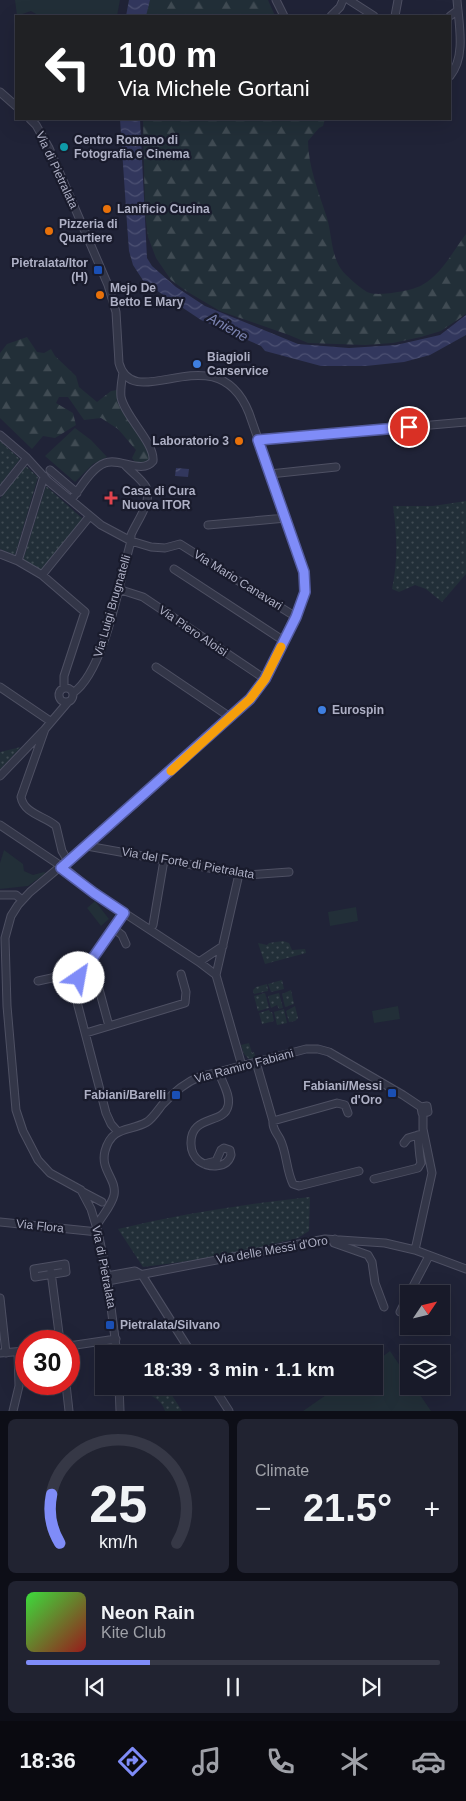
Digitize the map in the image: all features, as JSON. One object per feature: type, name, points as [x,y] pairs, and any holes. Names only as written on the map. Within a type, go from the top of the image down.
[{"type":"street","points":[[276,0],[284,15]]},
{"type":"street","points":[[332,15],[340,7],[343,0]]},
{"type":"street","points":[[349,0],[372,15]]},
{"type":"street","points":[[395,15],[398,0]]},
{"type":"street","points":[[451,75],[458,68],[464,55],[464,36],[457,0]]},
{"type":"street","points":[[451,15],[458,10]]},
{"type":"street","points":[[3,95],[15,105]]},
{"type":"street","name":"Via di Pietralata","points":[[31,120],[36,125],[49,148],[108,285],[116,312],[119,363],[123,372],[132,380],[144,383],[200,375],[212,376],[222,380],[234,389],[244,401],[286,518],[305,580],[304,597],[296,617],[265,679],[250,699],[87,846],[22,900],[10,919],[5,944],[7,1006],[16,1110],[28,1142],[42,1165],[80,1190],[91,1209],[97,1225],[108,1278],[116,1345]]},
{"type":"street","points":[[70,500],[100,465],[112,461],[124,464],[148,465],[154,459],[152,451],[123,402],[121,388],[123,372]]},
{"type":"street","points":[[258,440],[466,422]]},
{"type":"street","points":[[0,435],[90,517],[108,530],[131,541]]},
{"type":"street","points":[[0,492],[27,458]]},
{"type":"street","name":"Via Luigi Brugnatelli","points":[[73,693],[87,679],[101,650],[131,541],[131,533],[146,502],[147,490],[142,482],[124,464]]},
{"type":"street","points":[[270,474],[336,467]]},
{"type":"street","points":[[50,470],[76,493]]},
{"type":"street","points":[[18,561],[44,476]]},
{"type":"street","points":[[42,576],[90,517]]},
{"type":"street","points":[[208,525],[286,518]]},
{"type":"street","name":"Via Mario Canavari","points":[[131,541],[158,548],[167,548],[180,544],[296,617]]},
{"type":"street","points":[[0,554],[18,561],[42,576],[85,612],[64,676],[64,688]]},
{"type":"street","points":[[174,569],[284,641]]},
{"type":"street","name":"Via Piero Aloisi","points":[[118,589],[143,597],[265,679]]},
{"type":"street","points":[[156,667],[230,718]]},
{"type":"street","points":[[0,687],[51,720]]},
{"type":"street","points":[[0,776],[72,698],[73,693],[70,689],[64,688],[59,692],[59,699],[51,720]]},
{"type":"street","points":[[59,699],[68,702]]},
{"type":"street","points":[[45,729],[23,791],[22,800],[33,813],[56,826],[62,851],[68,861]]},
{"type":"street","points":[[0,825],[94,893],[216,975]]},
{"type":"street","name":"Via del Forte di Pietralata","points":[[87,846],[239,874],[259,875],[289,872]]},
{"type":"street","points":[[153,925],[164,860]]},
{"type":"street","points":[[239,874],[216,975],[242,1066]]},
{"type":"street","points":[[0,895],[16,895],[22,900]]},
{"type":"street","points":[[97,1225],[114,1196],[114,1188],[103,1160],[107,1144],[118,1132],[111,1124],[106,1112],[76,990],[79,978],[124,913]]},
{"type":"street","points":[[113,928],[122,935],[126,944]]},
{"type":"street","points":[[199,962],[223,946]]},
{"type":"street","points":[[98,970],[96,978],[109,1026]]},
{"type":"street","points":[[38,981],[84,971]]},
{"type":"street","points":[[86,1033],[185,1003],[186,992],[181,974]]},
{"type":"street","name":"Via Ramiro Fabiani","points":[[118,1132],[149,1121],[170,1096],[185,1084],[199,1077],[306,1050],[321,1049],[403,1095],[422,1110],[421,1135],[432,1173],[415,1250]]},
{"type":"street","points":[[256,1062],[273,1121],[273,1128],[282,1143],[290,1176],[295,1185],[299,1186],[359,1171]]},
{"type":"street","points":[[204,1164],[192,1152],[191,1139],[194,1130],[199,1124],[222,1114],[228,1106],[228,1097],[219,1072]]},
{"type":"street","points":[[273,1121],[337,1103],[345,1105],[348,1113]]},
{"type":"street","points":[[404,1142],[408,1138],[421,1135]]},
{"type":"street","points":[[374,1178],[418,1168],[421,1163],[417,1144],[421,1135]]},
{"type":"street","points":[[80,1190],[102,1202],[111,1202]]},
{"type":"street","points":[[91,1209],[102,1202]]},
{"type":"street","points":[[91,1209],[104,1207],[111,1202]]},
{"type":"street","name":"Via Flora","points":[[0,1222],[80,1230],[97,1225]]},
{"type":"street","name":"Via Flora","points":[[80,1230],[97,1225]]},
{"type":"street","points":[[335,1239],[334,1243],[368,1256],[372,1262],[375,1283],[384,1307]]},
{"type":"street","name":"Via delle Messi d'Oro","points":[[108,1278],[142,1275],[313,1241],[335,1239],[385,1243],[415,1250],[466,1269]]},
{"type":"street","points":[[414,1285],[429,1256]]},
{"type":"street","points":[[64,1264],[66,1272],[51,1274],[35,1277],[34,1269],[64,1264]]},
{"type":"street","points":[[50,1266],[59,1330]]},
{"type":"street","points":[[142,1275],[186,1345]]},
{"type":"street","points":[[0,1298],[3,1353]]},
{"type":"street","points":[[80,1344],[116,1339]]},
{"type":"street","points":[[14,1411],[17,1395]]},
{"type":"street","points":[[67,1395],[69,1411]]},
{"type":"street","points":[[119,1395],[120,1411]]},
{"type":"street","points":[[219,1395],[229,1411]]},
{"type":"green space","points":[[15,0],[120,0],[117,15],[36,15],[31,11],[17,15]]},
{"type":"green space","points":[[149,0],[268,0],[275,15],[145,15]]},
{"type":"green space","points":[[143,120],[325,120],[323,126],[308,141],[308,150],[314,180],[329,224],[333,251],[341,269],[363,290],[370,293],[404,291],[422,285],[435,275],[447,262],[466,234],[466,314],[441,331],[393,343],[365,345],[308,343],[220,311],[171,280],[156,258],[148,237],[145,213]]},
{"type":"green space","points":[[27,337],[37,352],[44,353],[51,349],[55,356],[76,376],[79,387],[97,402],[111,391],[117,390],[120,408],[148,450],[149,461],[143,463],[135,462],[132,458],[136,450],[118,429],[101,418],[84,420],[68,397],[59,397],[56,403],[73,413],[76,425],[55,438],[43,436],[32,449],[0,418],[0,353],[7,344]]},
{"type":"green space","points":[[75,428],[91,440],[107,457],[93,464],[75,482],[45,456]]},
{"type":"green space","points":[[0,441],[20,459],[0,485]]},
{"type":"green space","points":[[25,465],[38,477],[15,555],[0,549],[0,499]]},
{"type":"green space","points":[[46,486],[83,519],[43,571],[23,560]]},
{"type":"green space","points":[[466,501],[466,574],[442,602],[426,589],[415,585],[399,592],[392,589],[396,548],[393,506],[433,506]]},
{"type":"green space","points":[[21,747],[0,770],[0,752]]},
{"type":"green space","points":[[4,850],[23,864],[24,871],[33,875],[46,873],[28,886],[0,889],[0,863]]},
{"type":"green space","points":[[95,901],[109,919],[101,926],[87,908]]},
{"type":"green space","points":[[356,907],[358,921],[330,926],[328,912]]},
{"type":"green space","points":[[283,941],[289,943],[292,950],[305,949],[306,953],[265,964],[258,943],[267,945]]},
{"type":"green space","points":[[282,980],[284,989],[271,992],[268,984]]},
{"type":"green space","points":[[267,984],[268,991],[254,994],[253,990],[256,987]]},
{"type":"green space","points":[[291,990],[294,1004],[285,1007],[282,994]]},
{"type":"green space","points":[[265,993],[269,1008],[258,1011],[254,996]]},
{"type":"green space","points":[[279,993],[283,1008],[279,1009],[277,1005],[271,1008],[268,996]]},
{"type":"green space","points":[[295,1006],[298,1018],[295,1021],[289,1022],[286,1011]]},
{"type":"green space","points":[[398,1006],[400,1019],[374,1023],[372,1011]]},
{"type":"green space","points":[[284,1009],[287,1023],[277,1025],[274,1012]]},
{"type":"green space","points":[[269,1010],[272,1012],[274,1021],[262,1024],[259,1013]]},
{"type":"green space","points":[[249,1043],[252,1053],[254,1052],[256,1058],[249,1059],[244,1054],[241,1045]]},
{"type":"green space","points":[[310,1197],[309,1231],[298,1238],[220,1257],[143,1267],[118,1229],[213,1210]]},
{"type":"green space","points":[[390,1351],[400,1366],[400,1395],[420,1395],[431,1411],[303,1411],[326,1395],[383,1395],[383,1356]]},
{"type":"green space","points":[[148,1395],[172,1395],[182,1411],[165,1411],[158,1400]]},
{"type":"water","points":[[129,0],[150,0],[146,15],[126,15]]},
{"type":"water","name":"Aniene","points":[[120,120],[140,120],[147,258],[152,266],[176,287],[205,306],[298,344],[349,348],[396,345],[440,335],[466,315],[466,335],[430,355],[404,362],[366,366],[321,366],[265,351],[261,346],[201,320],[144,282],[133,265],[129,251]]},
{"type":"water","points":[[176,468],[189,469],[188,477],[175,476]]},
{"type":"slow traffic","points":[[171,771],[250,699],[265,679],[281,647]]},
{"type":"place","name":"Centro Romano di Fotografia e Cinema","points":[[64,147]]},
{"type":"place","name":"Lanificio Cucina","points":[[107,209]]},
{"type":"place","name":"Pizzeria di Quartiere","points":[[49,231]]},
{"type":"place","name":"Pietralata/Itor (H)","points":[[98,270]]},
{"type":"place","name":"Mejo De Betto E Mary","points":[[100,295]]},
{"type":"place","name":"Biagioli Carservice","points":[[197,364]]},
{"type":"place","name":"Laboratorio 3","points":[[239,441]]},
{"type":"place","name":"Casa di Cura Nuova ITOR","points":[[111,498]]},
{"type":"place","name":"Eurospin","points":[[322,710]]},
{"type":"place","name":"Fabiani/Messi d'Oro","points":[[392,1093]]},
{"type":"place","name":"Fabiani/Barelli","points":[[176,1095]]},
{"type":"place","name":"Pietralata/Silvano","points":[[110,1325]]},
{"type":"route","points":[[79,978],[124,913],[78,881],[67,870],[61,868],[250,699],[265,679],[304,597],[304,572],[258,440],[409,427]]}]
